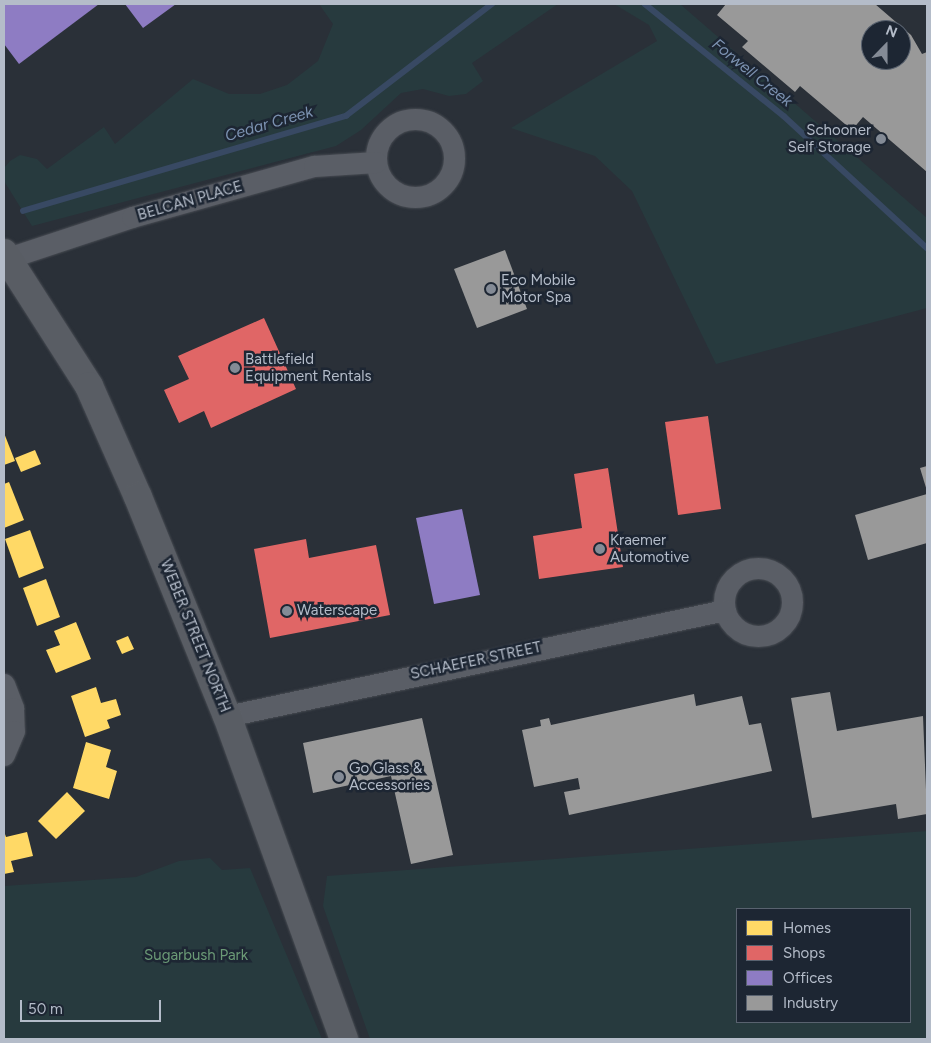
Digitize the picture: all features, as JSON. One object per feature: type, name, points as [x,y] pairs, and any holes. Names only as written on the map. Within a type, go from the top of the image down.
[{"type":"main road","name":"WEBER STREET NORTH","points":[[6,255],[89,386],[227,716],[344,1039]]},
{"type":"street","name":"BELCAN PLACE","points":[[6,255],[314,166],[376,162]]},
{"type":"street","name":"SCHAEFER STREET","points":[[227,716],[724,610]]},
{"type":"street","points":[[4,684],[13,708],[14,731],[4,756]]},
{"type":"green space","points":[[319,4],[558,4],[472,63],[483,81],[466,94],[449,96],[423,89],[401,93],[361,130],[336,146],[32,226],[4,181],[4,168],[10,161],[20,155],[37,159],[47,169],[104,127],[115,144],[193,79],[229,94],[260,94],[287,85],[318,61],[333,24]]},
{"type":"green space","points":[[614,4],[680,4],[927,218],[927,308],[716,364],[632,191],[595,156],[511,128],[657,41],[649,25]]},
{"type":"green space","points":[[927,831],[927,1039],[370,1039],[323,906],[327,876]]},
{"type":"green space","name":"Sugarbush Park","points":[[210,858],[222,870],[250,868],[322,1039],[4,1039],[4,886],[136,877],[179,861]]},
{"type":"building: Homes","points":[[4,433],[15,461],[4,465]]},
{"type":"building: Homes","points":[[35,450],[41,464],[21,472],[15,458]]},
{"type":"building: Homes","points":[[9,482],[24,520],[4,528],[4,484]]},
{"type":"building: Homes","points":[[30,530],[44,568],[19,578],[5,539]]},
{"type":"building: Homes","points":[[46,579],[60,617],[37,626],[23,588]]},
{"type":"building: Homes","points":[[76,622],[91,659],[56,673],[46,650],[60,645],[54,631]]},
{"type":"building: Homes","points":[[128,636],[134,649],[122,654],[116,641]]},
{"type":"building: Homes","points":[[96,687],[101,703],[116,699],[121,715],[107,720],[110,728],[85,737],[71,696]]},
{"type":"building: Homes","points":[[86,742],[111,750],[106,767],[117,771],[109,799],[73,788]]},
{"type":"building: Homes","points":[[67,792],[85,811],[56,839],[38,821]]},
{"type":"building: Homes","points":[[4,831],[6,837],[27,832],[33,856],[11,861],[14,872],[4,874]]},
{"type":"building: Shops","name":"Battlefield Equipment Rentals","points":[[264,318],[296,389],[211,428],[204,411],[179,423],[164,390],[189,379],[178,356]]},
{"type":"building: Shops","points":[[708,416],[721,509],[678,515],[665,422]]},
{"type":"building: Shops","points":[[608,468],[623,567],[539,579],[533,536],[582,528],[574,474]]},
{"type":"building: Shops","points":[[306,539],[309,558],[376,545],[390,615],[270,638],[254,549]]},
{"type":"building: Offices","points":[[4,4],[99,4],[19,64],[4,44]]},
{"type":"building: Offices","points":[[125,4],[176,4],[143,28]]},
{"type":"building: Offices","points":[[462,509],[480,595],[434,604],[416,518]]},
{"type":"building: Industry","name":"Schooner Self Storage","points":[[726,4],[875,4],[894,20],[861,20],[861,70],[911,70],[911,35],[922,54],[927,52],[927,172],[863,117],[852,130],[800,86],[795,92],[742,47],[748,41],[717,15]]},
{"type":"building: Industry","name":"Eco Mobile Motor Spa","points":[[505,250],[527,309],[477,328],[454,269]]},
{"type":"building: Industry","points":[[927,466],[927,491],[920,468]]},
{"type":"building: Industry","points":[[927,494],[927,543],[868,560],[855,515]]},
{"type":"building: Industry","points":[[830,692],[837,731],[923,716],[927,814],[898,819],[896,804],[812,818],[791,698]]},
{"type":"building: Industry","points":[[694,694],[696,706],[742,696],[749,725],[761,723],[772,771],[569,815],[564,792],[580,789],[578,778],[534,787],[522,730],[541,726],[540,720],[549,718],[551,725]]},
{"type":"building: Industry","points":[[422,718],[453,855],[411,864],[391,776],[313,793],[303,743]]},
{"type":"waterway","name":"Cedar Creek","points":[[23,211],[346,116],[492,4]]},
{"type":"waterway","name":"Forwell Creek","points":[[645,4],[784,116],[927,248]]},
{"type":"place","name":"Schooner Self Storage","points":[[881,139]]},
{"type":"place","name":"Eco Mobile Motor Spa","points":[[491,289]]},
{"type":"place","name":"Battlefield Equipment Rentals","points":[[235,368]]},
{"type":"place","name":"Kraemer Automotive","points":[[600,549]]},
{"type":"place","name":"Waterscape","points":[[287,611]]},
{"type":"place","name":"Go Glass & Accessories","points":[[339,777]]}]
